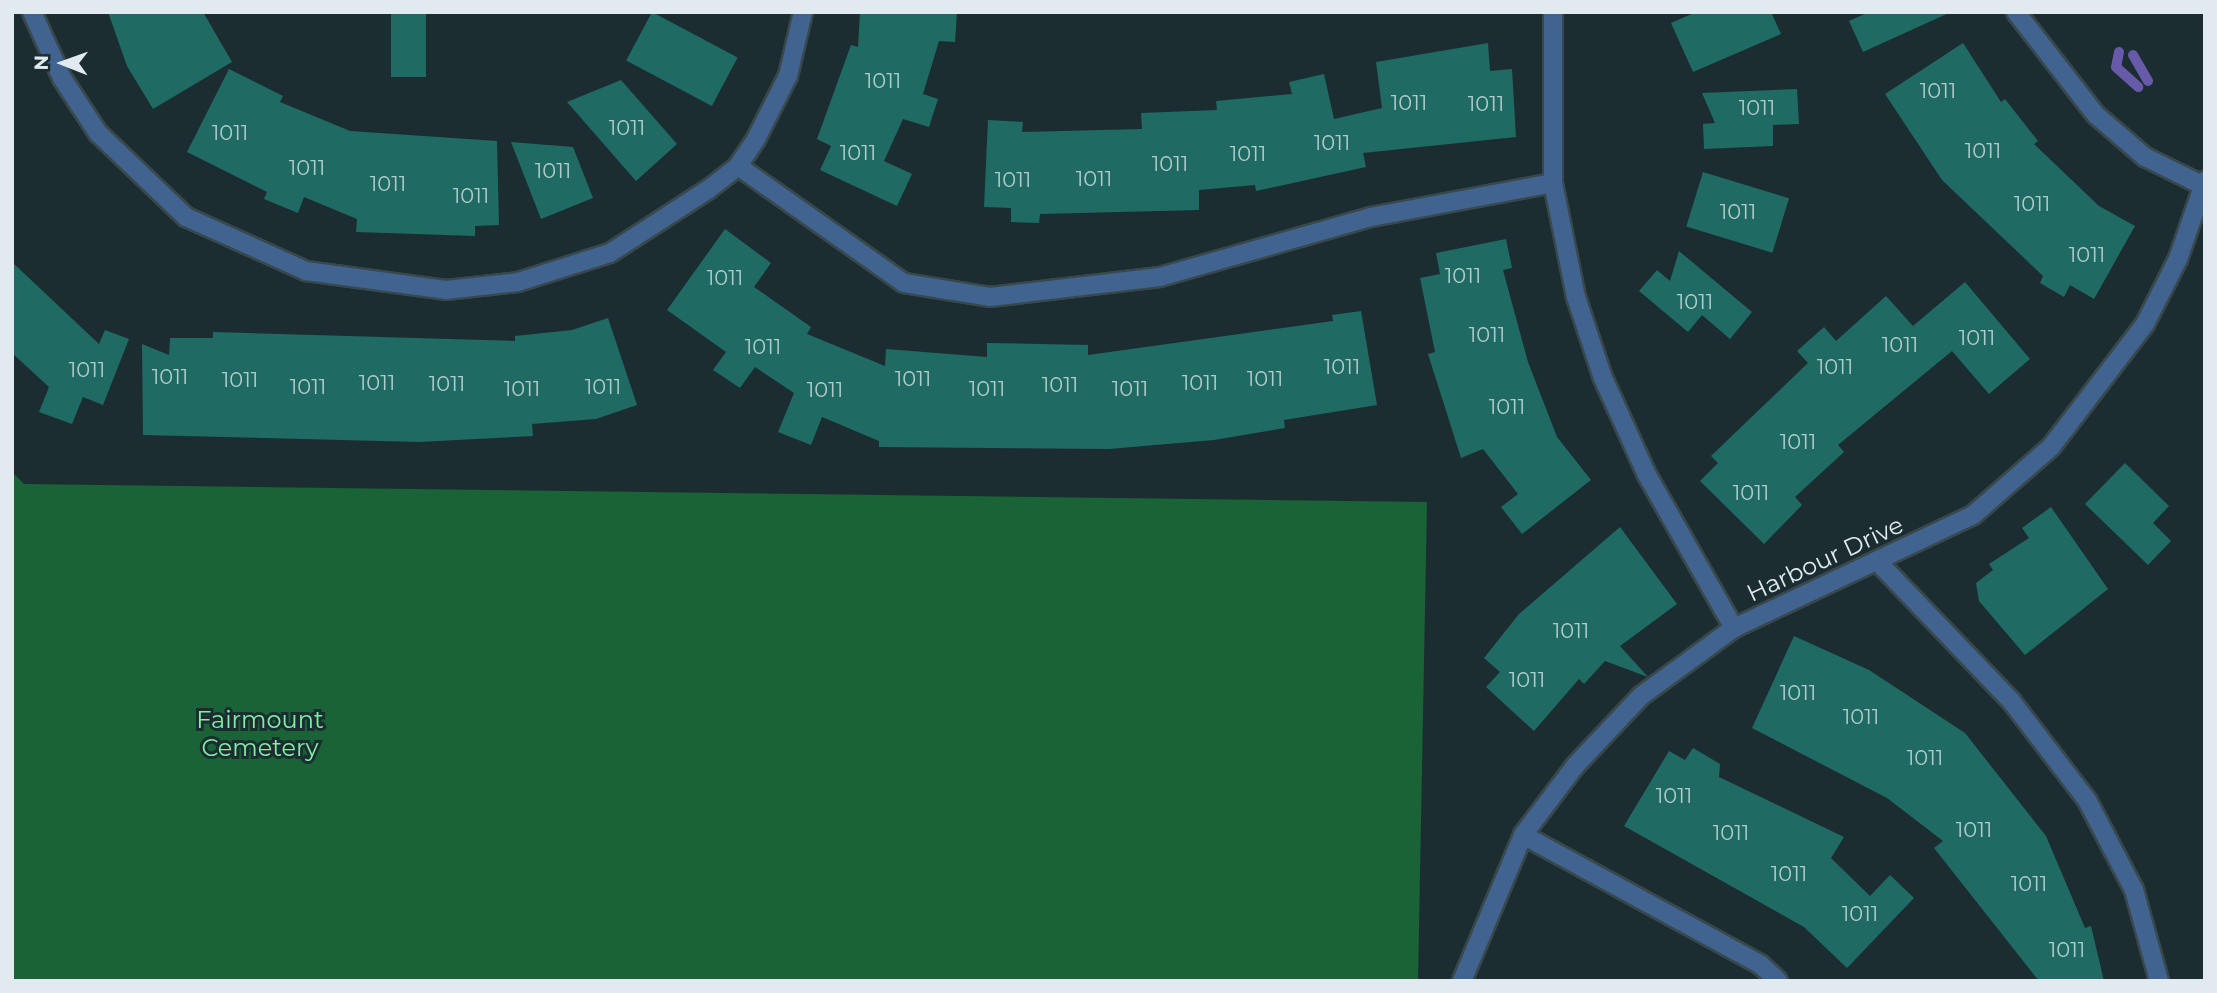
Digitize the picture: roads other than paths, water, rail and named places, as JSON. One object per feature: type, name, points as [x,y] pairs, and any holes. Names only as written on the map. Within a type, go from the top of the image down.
[{"type":"street","points":[[32,12],[78,105],[156,194],[225,240],[342,280],[446,290],[540,277],[638,238],[738,166],[788,76],[803,12]]},
{"type":"street","points":[[1553,12],[1553,183],[1562,250],[1603,378],[1647,475],[1734,628]]},
{"type":"street","points":[[2016,12],[2096,115],[2145,157],[2204,183]]},
{"type":"street","points":[[738,166],[904,283],[990,297],[1150,279],[1371,217],[1553,183]]},
{"type":"street","name":"Harbour Drive","points":[[1462,981],[1523,835],[1575,766],[1641,696],[1734,628],[1973,515],[2074,421],[2124,358],[2164,292],[2204,183]]},
{"type":"street","points":[[1877,561],[2012,702],[2087,800],[2130,879],[2159,981]]},
{"type":"street","points":[[1523,835],[1761,965],[1778,981]]},
{"type":"waterway","points":[[2119,52],[2116,67],[2138,87]]},
{"type":"waterway","points":[[2133,55],[2148,81]]},
{"type":"park label","name":"Fairmount Cemetery","points":[[260,734]]}]
